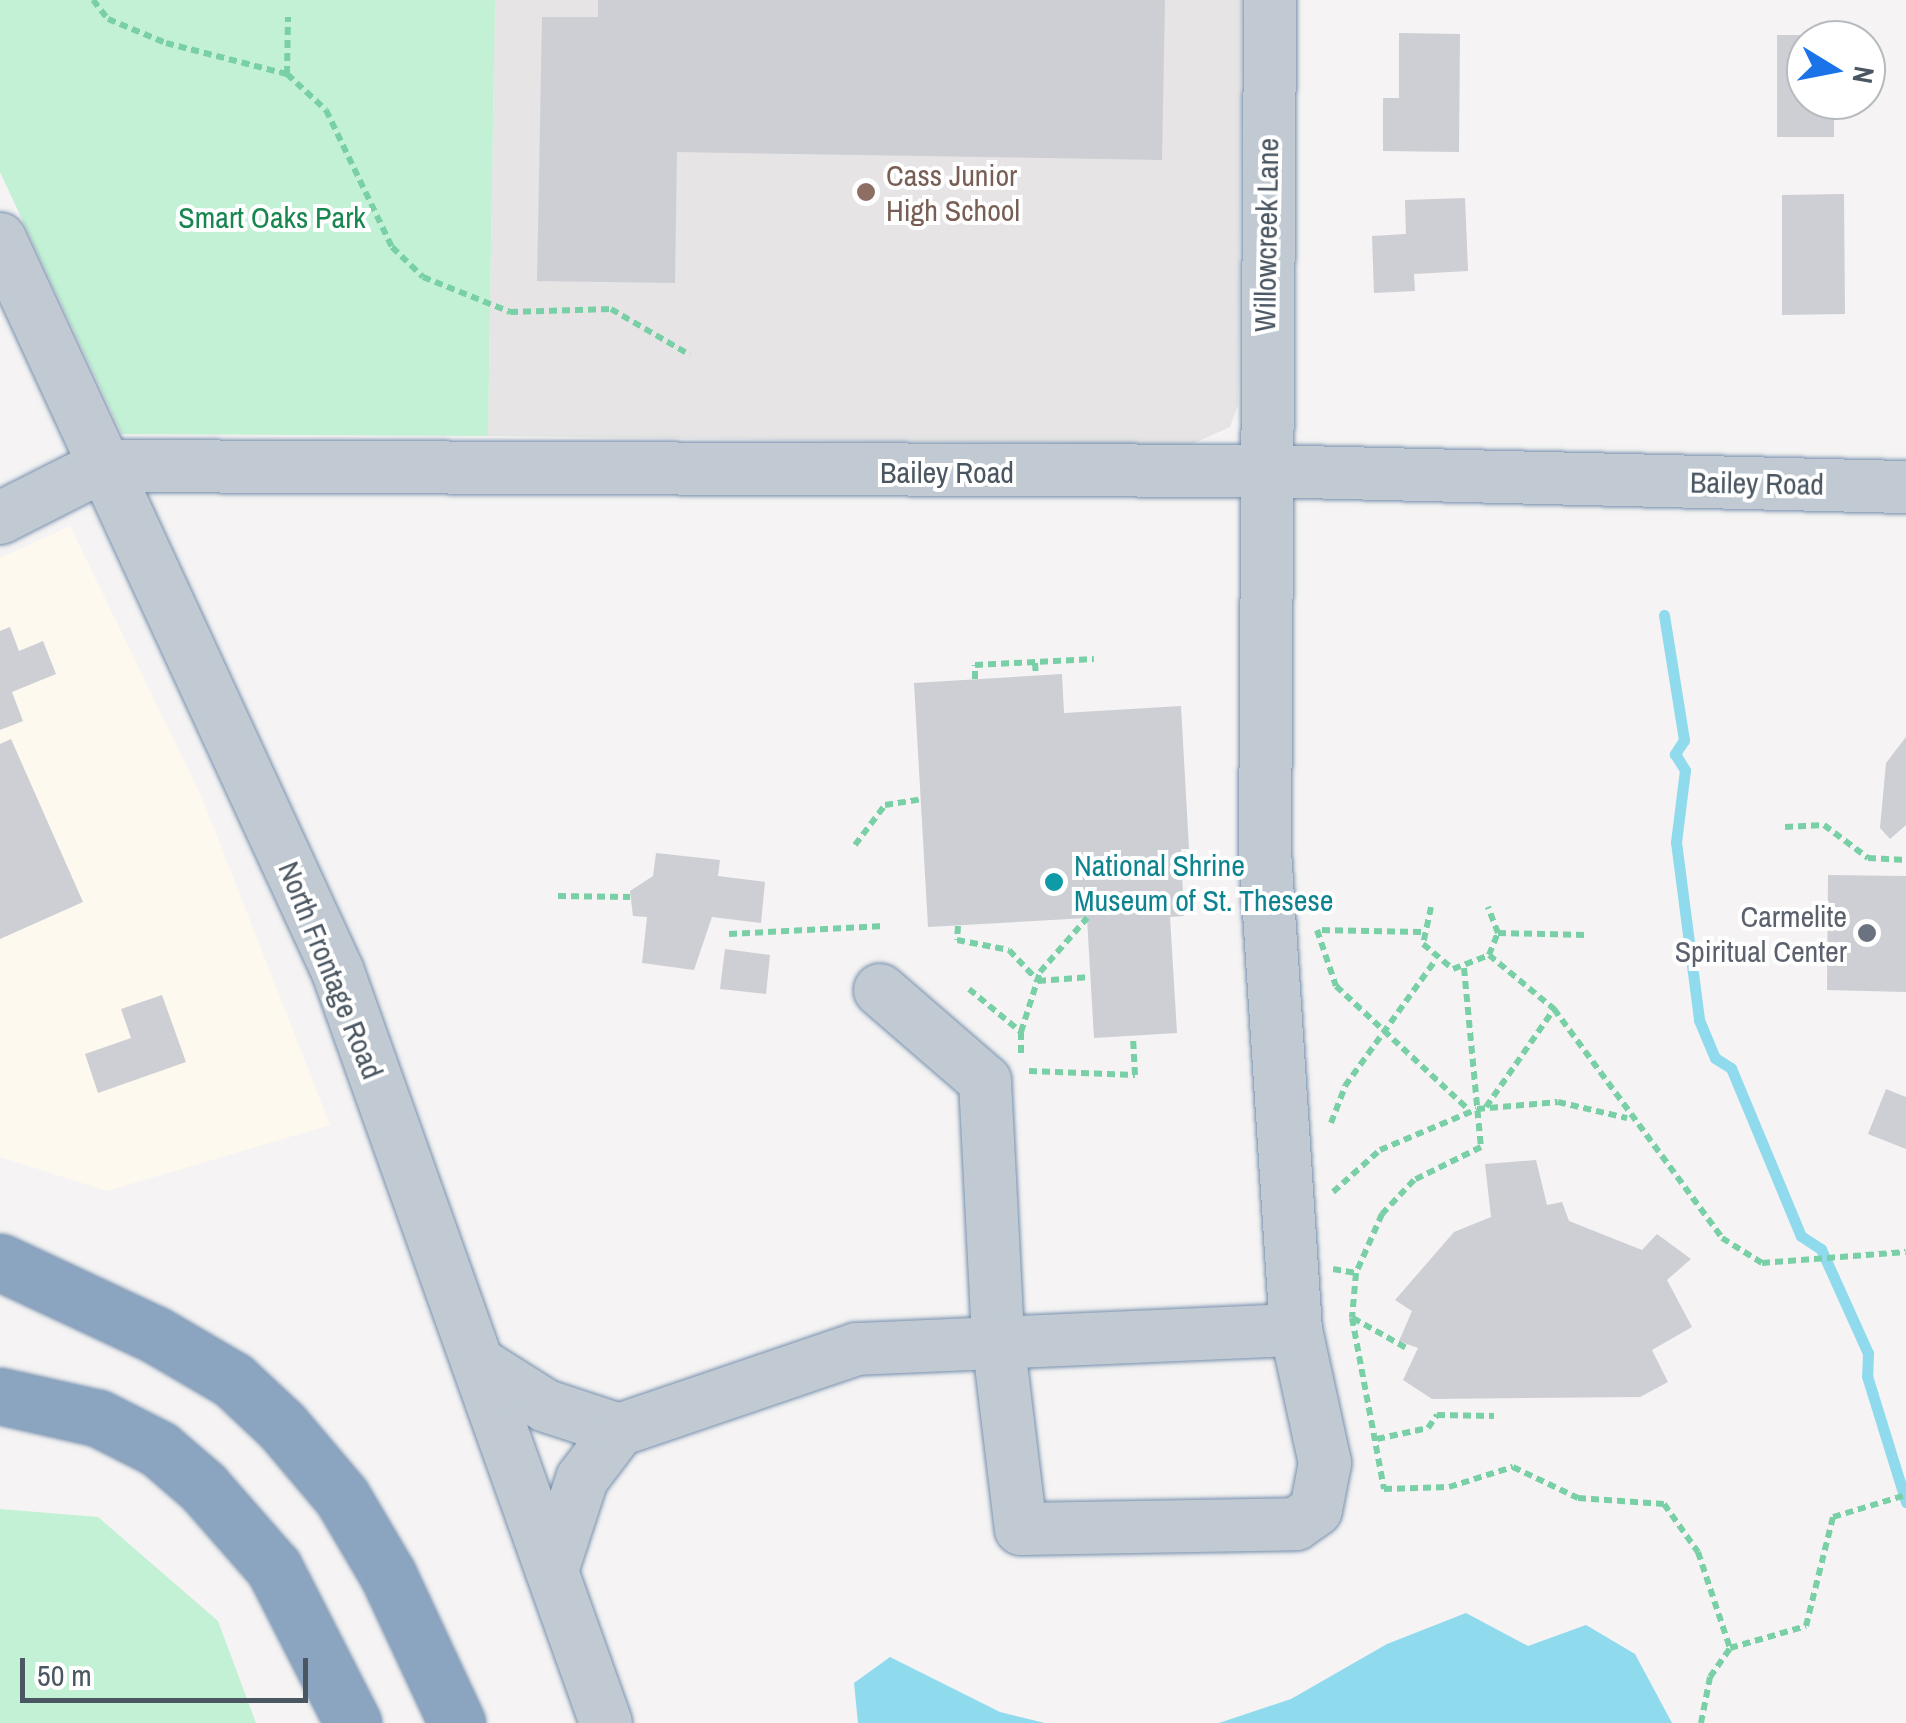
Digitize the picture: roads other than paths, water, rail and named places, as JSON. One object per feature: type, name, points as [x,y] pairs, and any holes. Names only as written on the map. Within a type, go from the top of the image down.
[{"type":"highway","points":[[0,1262],[202,1362],[282,1426],[342,1496],[388,1575],[457,1723]]},
{"type":"highway","points":[[0,1396],[98,1418],[159,1449],[204,1487],[274,1568],[352,1723]]},
{"type":"street","name":"Willowcreek Lane","points":[[880,990],[985,1081],[998,1340],[1015,1520],[1032,1534],[1296,1524],[1316,1510],[1325,1463],[1296,1330],[1266,854],[1263,471],[1270,0]]},
{"type":"street","name":"North Frontage Road","points":[[0,239],[338,972],[606,1723]]},
{"type":"street","name":"Bailey Road","points":[[0,518],[103,466],[1263,471],[1906,487]]},
{"type":"street","points":[[552,1571],[582,1478],[619,1430],[857,1350],[998,1340],[1296,1330]]},
{"type":"street","points":[[478,1363],[546,1406],[619,1430]]},
{"type":"water","points":[[1466,1613],[1528,1646],[1586,1625],[1635,1654],[1672,1723],[1219,1723],[1291,1699],[1387,1644]]},
{"type":"water","points":[[890,1657],[1000,1712],[1045,1723],[858,1723],[854,1683]]},
{"type":"waterway","points":[[1664,615],[1684,740],[1675,754],[1685,770],[1676,842],[1699,1020],[1715,1058],[1731,1068],[1801,1236],[1821,1249],[1868,1353],[1867,1376],[1906,1502]]},
{"type":"place","name":"Cass Junior High School","points":[[866,192]]},
{"type":"place","name":"National Shrine Museum of St. Thesese","points":[[1054,882]]},
{"type":"place","name":"Carmelite Spiritual Center","points":[[1867,933]]},
{"type":"park label","name":"Smart Oaks Park","points":[[272,217]]}]
